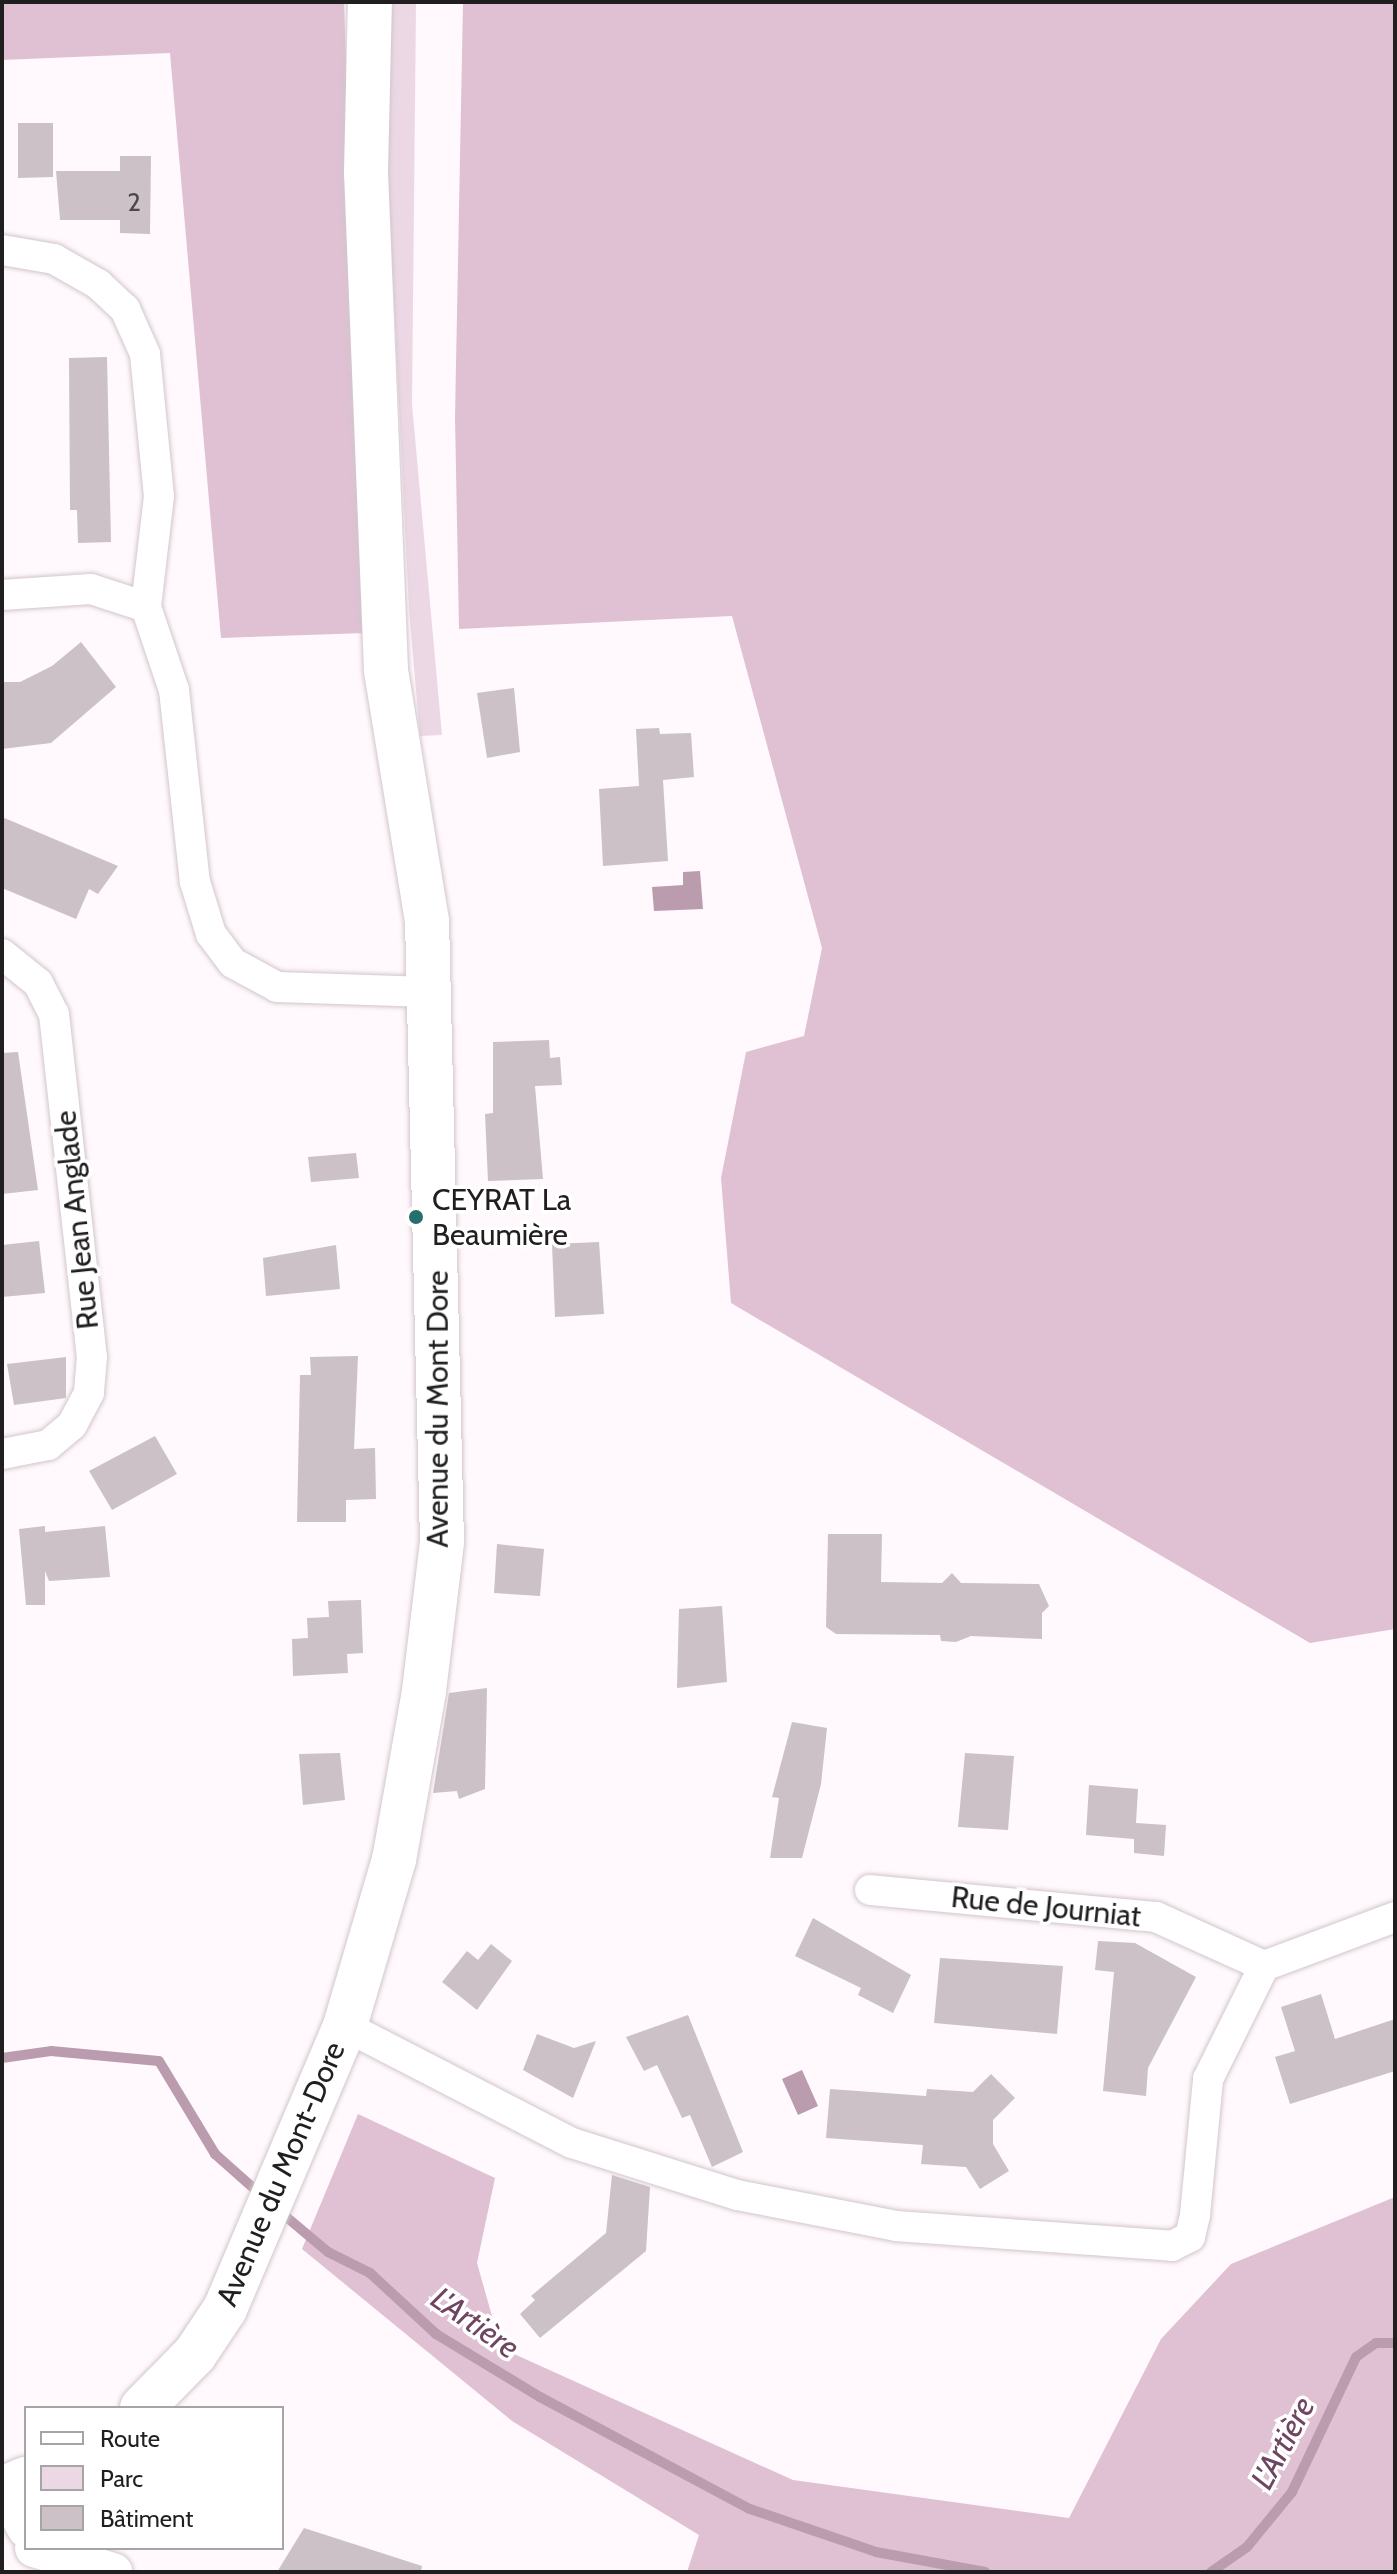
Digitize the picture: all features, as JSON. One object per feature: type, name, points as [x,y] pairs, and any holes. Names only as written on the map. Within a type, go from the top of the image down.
[{"type":"main road","name":"Avenue du Mont Dore","points":[[370,2],[366,173],[386,670],[423,893],[429,992],[442,1542],[424,1691],[380,1916]]},
{"type":"main road","name":"Avenue du Mont-Dore","points":[[144,2406],[195,2354],[249,2260],[345,2026],[380,1916]]},
{"type":"street","points":[[2,250],[54,259],[98,284],[125,309],[145,354],[159,496],[146,607],[174,690],[195,882],[211,934],[233,963],[277,987],[429,992]]},
{"type":"street","points":[[2,595],[91,589],[146,607]]},
{"type":"street","name":"Rue Jean Anglade","points":[[2,954],[38,983],[54,1014],[92,1357],[89,1393],[72,1425],[48,1445],[2,1454]]},
{"type":"street","name":"Rue de Journiat","points":[[870,1890],[1156,1917],[1264,1966]]},
{"type":"street","points":[[345,2026],[572,2143],[737,2195],[896,2226],[1172,2246],[1190,2237],[1195,2215],[1208,2079],[1264,1966],[1395,1917]]},
{"type":"street","points":[[9,2485],[24,2523]]},
{"type":"street","points":[[2,2541],[24,2546]]},
{"type":"street","points":[[42,2550],[114,2572]]},
{"type":"street","points":[[98,2550],[114,2572]]},
{"type":"green space","points":[[392,2],[416,2],[412,404],[442,735],[420,736],[409,610],[387,157]]},
{"type":"shaded area","points":[[2,2],[344,2],[366,633],[221,638],[170,53],[2,60]]},
{"type":"shaded area","points":[[463,2],[1395,2],[1395,1629],[1310,1643],[731,1303],[721,1178],[746,1052],[804,1036],[822,948],[732,616],[459,629],[455,417]]},
{"type":"shaded area","points":[[700,871],[703,909],[654,911],[652,887],[683,885],[683,872]]},
{"type":"shaded area","points":[[802,2070],[818,2106],[798,2115],[782,2079]]},
{"type":"shaded area","points":[[358,2114],[495,2178],[477,2263],[501,2348],[793,2480],[1069,2518],[1161,2339],[1231,2264],[1395,2197],[1395,2572],[687,2572],[699,2535],[512,2421],[302,2249]]},
{"type":"building","points":[[18,123],[53,123],[53,177],[18,178]]},
{"type":"building","points":[[120,156],[151,156],[150,234],[120,233],[120,220],[60,220],[56,171],[120,171]]},
{"type":"building","points":[[107,357],[111,542],[78,543],[77,510],[70,510],[69,358]]},
{"type":"building","points":[[81,642],[116,687],[51,743],[2,749],[2,682],[20,682],[52,666]]},
{"type":"building","points":[[514,688],[520,752],[487,758],[477,693]]},
{"type":"building","points":[[659,728],[660,734],[691,733],[694,777],[663,780],[668,861],[603,866],[599,789],[639,786],[636,729]]},
{"type":"building","points":[[2,817],[118,866],[98,894],[89,889],[76,919],[2,888]]},
{"type":"building","points":[[549,1040],[550,1058],[560,1057],[562,1085],[535,1086],[543,1179],[488,1181],[485,1114],[493,1113],[493,1042]]},
{"type":"building","points":[[18,1052],[38,1190],[2,1194],[2,1053]]},
{"type":"building","points":[[356,1153],[359,1178],[311,1182],[308,1157]]},
{"type":"building","points":[[39,1241],[45,1293],[2,1297],[2,1245]]},
{"type":"building","points":[[599,1242],[604,1314],[555,1317],[552,1244]]},
{"type":"building","points":[[336,1245],[340,1289],[266,1296],[263,1258]]},
{"type":"building","points":[[358,1356],[354,1449],[375,1448],[376,1499],[346,1500],[346,1522],[297,1522],[300,1375],[311,1375],[310,1357]]},
{"type":"building","points":[[66,1357],[66,1398],[14,1405],[7,1364]]},
{"type":"building","points":[[155,1436],[177,1474],[112,1510],[89,1471]]},
{"type":"building","points":[[45,1526],[45,1532],[105,1526],[110,1577],[49,1581],[45,1571],[45,1605],[26,1605],[19,1529]]},
{"type":"building","points":[[828,1534],[882,1534],[881,1582],[942,1583],[952,1573],[961,1583],[1039,1584],[1049,1606],[1042,1613],[1042,1639],[971,1636],[956,1642],[941,1641],[940,1635],[836,1634],[826,1627]]},
{"type":"building","points":[[497,1544],[544,1549],[540,1596],[494,1593]]},
{"type":"building","points":[[361,1600],[363,1653],[347,1654],[348,1673],[293,1676],[292,1639],[308,1638],[307,1618],[329,1617],[328,1601]]},
{"type":"building","points":[[722,1606],[727,1682],[677,1688],[679,1609]]},
{"type":"building","points":[[487,1688],[485,1789],[459,1799],[457,1791],[433,1793],[449,1693]]},
{"type":"building","points":[[792,1722],[827,1728],[821,1784],[802,1858],[770,1858],[779,1798],[772,1797]]},
{"type":"building","points":[[340,1753],[345,1800],[303,1805],[299,1754]]},
{"type":"building","points":[[965,1753],[1014,1756],[1008,1830],[958,1827]]},
{"type":"building","points":[[1089,1785],[1138,1789],[1136,1823],[1166,1825],[1164,1856],[1134,1853],[1134,1839],[1086,1835]]},
{"type":"building","points":[[813,1918],[911,1975],[893,2013],[858,1995],[861,1988],[795,1956]]},
{"type":"building","points":[[1098,1941],[1135,1943],[1196,1977],[1148,2068],[1146,2096],[1103,2091],[1114,1972],[1095,1970]]},
{"type":"building","points":[[491,1944],[512,1961],[477,2010],[442,1982],[467,1951],[478,1960]]},
{"type":"building","points":[[940,1958],[1063,1966],[1057,2034],[934,2023]]},
{"type":"building","points":[[1321,1994],[1335,2039],[1395,2019],[1395,2071],[1290,2104],[1275,2057],[1295,2051],[1281,2007]]},
{"type":"building","points":[[688,2015],[743,2152],[712,2167],[690,2115],[682,2118],[657,2065],[644,2071],[626,2037]]},
{"type":"building","points":[[537,2034],[574,2048],[596,2041],[573,2098],[523,2070]]},
{"type":"building","points":[[991,2074],[1015,2098],[993,2120],[993,2144],[1009,2171],[980,2189],[966,2167],[921,2164],[923,2145],[826,2138],[830,2089],[926,2096],[927,2089],[973,2092]]},
{"type":"building","points":[[612,2175],[650,2187],[646,2251],[540,2338],[520,2314],[535,2300],[531,2296],[606,2233]]},
{"type":"building","points":[[304,2528],[422,2566],[421,2572],[277,2572]]},
{"type":"waterway","name":"L'Artière","points":[[2,2058],[51,2051],[159,2061],[215,2154],[260,2194]]},
{"type":"waterway","name":"L'Artière","points":[[278,2210],[328,2252],[370,2273],[436,2334],[540,2397],[750,2509],[876,2552],[985,2572]]},
{"type":"waterway","name":"L'Artière","points":[[1211,2572],[1247,2547],[1292,2492],[1356,2357],[1376,2343],[1395,2343]]},
{"type":"place","name":"CEYRAT La Beaumière","points":[[416,1217]]}]
